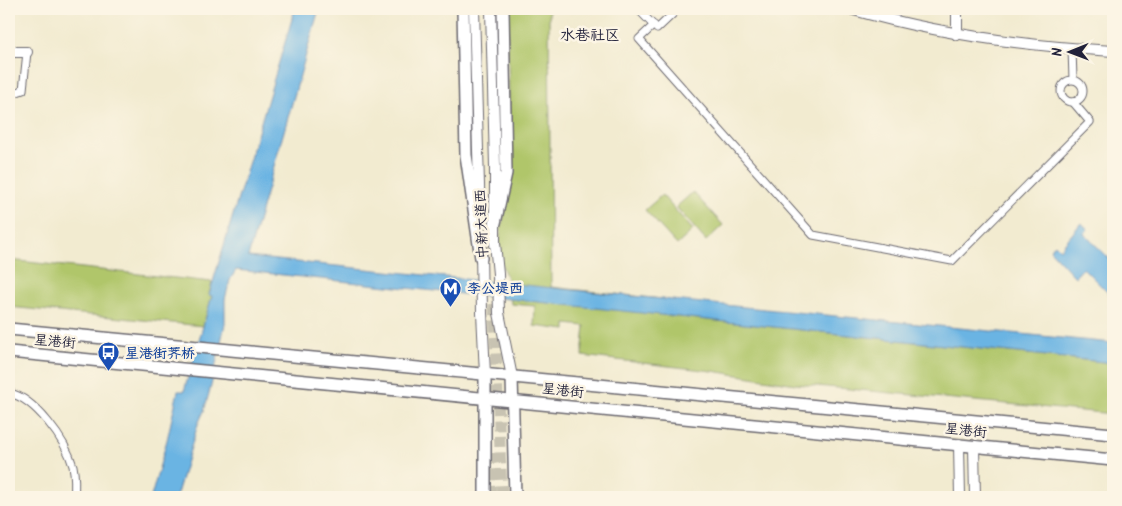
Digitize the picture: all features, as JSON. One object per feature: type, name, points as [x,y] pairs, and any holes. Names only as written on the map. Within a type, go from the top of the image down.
[{"type":"main road","points":[[463,9],[466,155],[481,258]]},
{"type":"main road","points":[[495,222],[506,173],[503,9]]},
{"type":"main road","name":"星港街","points":[[9,329],[1113,434]]},
{"type":"main road","name":"星港街","points":[[9,352],[229,372],[1113,460]]},
{"type":"main road","name":"中新大道西","points":[[485,374],[485,497]]},
{"type":"main road","name":"中新大道西","points":[[512,377],[515,497]]},
{"type":"street","name":"中新大道西","points":[[474,9],[485,374]]},
{"type":"street","name":"中新大道西","points":[[491,9],[495,243],[499,313],[512,377]]},
{"type":"street","points":[[638,9],[657,29],[678,9]]},
{"type":"street","points":[[850,9],[956,35],[1013,43],[1113,51]]},
{"type":"street","points":[[956,35],[957,9]]},
{"type":"street","points":[[654,25],[639,38],[813,235],[952,261],[1090,122],[1073,102],[1066,100],[1061,95],[1062,84],[1069,79],[1082,85],[1083,92],[1080,99],[1073,102]]},
{"type":"street","points":[[1072,49],[1072,79]]},
{"type":"street","points":[[9,52],[27,52],[23,90],[9,95]]},
{"type":"street","points":[[9,394],[16,395],[31,405],[43,415],[56,433],[73,467],[74,497]]},
{"type":"street","points":[[959,444],[960,497]]},
{"type":"street","points":[[974,446],[975,497]]},
{"type":"street","points":[[959,470],[974,470]]},
{"type":"green space","points":[[507,9],[549,9],[551,287],[662,299],[662,315],[1113,363],[1113,414],[796,384],[712,371],[582,356],[585,326],[566,324],[566,330],[534,326],[535,306],[511,304],[509,283],[500,261],[501,227],[511,190]]},
{"type":"green space","points":[[693,192],[723,225],[706,241],[676,207]]},
{"type":"green space","points":[[662,195],[693,230],[677,245],[645,210]]},
{"type":"green space","points":[[9,260],[212,282],[209,294],[212,296],[203,326],[9,307]]},
{"type":"water","points":[[295,9],[319,9],[248,257],[1113,343],[1113,363],[236,270],[230,280],[225,299],[225,324],[211,386],[176,497],[151,497],[178,391],[184,391],[212,296],[209,295]]},
{"type":"water","points":[[1081,223],[1088,229],[1084,234],[1108,257],[1113,265],[1113,288],[1109,294],[1083,268],[1075,277],[1050,250],[1055,244],[1060,249]]},
{"type":"tunnel","points":[[483,208],[485,257]]},
{"type":"tunnel","points":[[494,304],[502,497]]},
{"type":"tunnel","points":[[490,453],[491,497]]},
{"type":"place","name":"李公堤西","points":[[451,307]]},
{"type":"place","name":"星港街荠桥","points":[[109,372]]},
{"type":"district","name":"水巷社区","points":[[590,35]]}]
